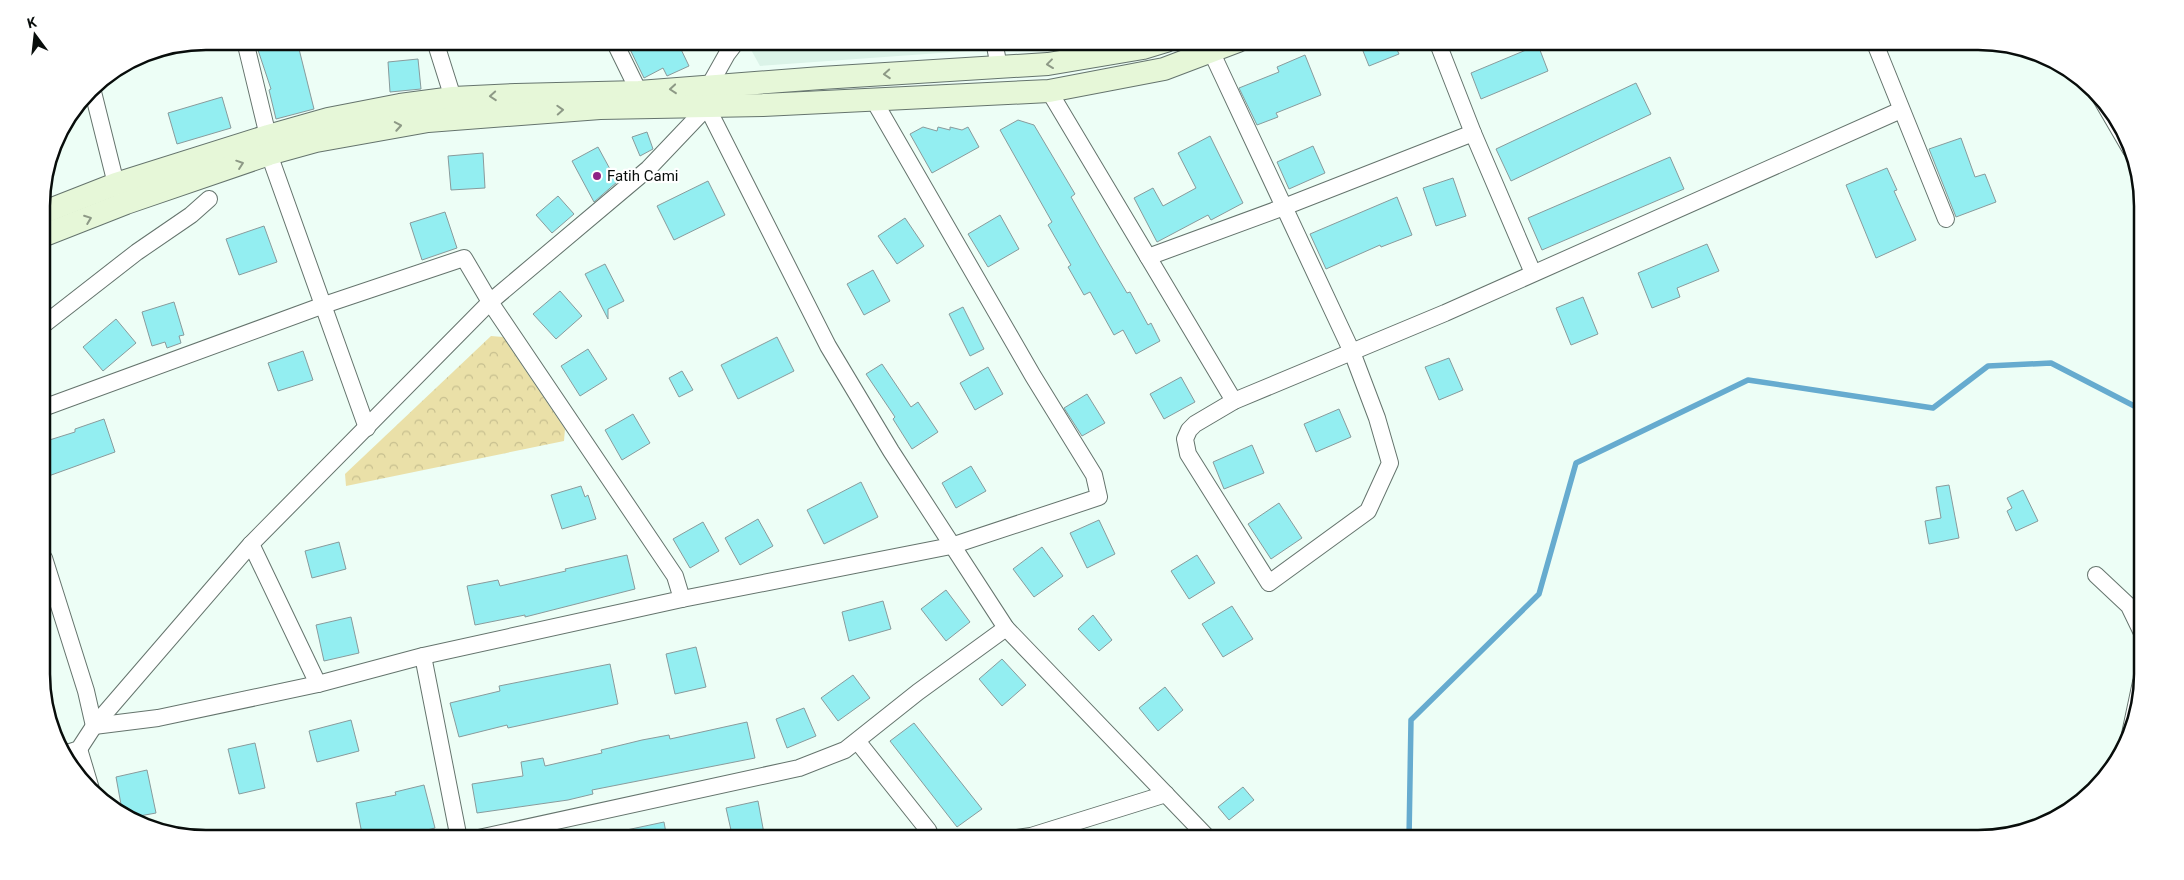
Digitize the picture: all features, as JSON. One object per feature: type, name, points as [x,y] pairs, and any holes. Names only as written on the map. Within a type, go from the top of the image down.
[{"type":"main road","points":[[269,145],[316,140],[428,121],[600,108],[999,67],[1048,64],[1131,50]]},
{"type":"main road","points":[[50,211],[121,194],[269,145],[328,119],[400,105],[453,98],[516,94],[639,92],[708,97],[873,99],[1048,91],[1164,69],[1211,51]]},
{"type":"main road","points":[[50,232],[121,194]]},
{"type":"street","points":[[246,50],[269,145],[366,428]]},
{"type":"street","points":[[438,50],[453,98]]},
{"type":"street","points":[[618,50],[639,92]]},
{"type":"street","points":[[80,766],[73,751],[251,544],[490,302],[648,169],[708,97],[730,50]]},
{"type":"street","points":[[996,50],[999,67]]},
{"type":"street","points":[[1441,50],[1532,273]]},
{"type":"street","points":[[1878,50],[1946,219]]},
{"type":"street","points":[[1211,51],[1352,352],[1377,418],[1390,463],[1368,511],[1268,583],[1188,454],[1185,439],[1189,430],[1195,424],[1234,401],[1352,352],[1901,110]]},
{"type":"street","points":[[1048,91],[1234,401]]},
{"type":"street","points":[[95,97],[121,194]]},
{"type":"street","points":[[708,97],[828,346],[891,451],[1006,628],[1201,830]]},
{"type":"street","points":[[94,726],[158,718],[318,684],[423,656],[682,598],[951,546],[1099,497],[1094,475],[1033,376],[873,99]]},
{"type":"street","points":[[1148,256],[1284,207],[1473,133]]},
{"type":"street","points":[[50,320],[137,252],[191,215],[209,199]]},
{"type":"street","points":[[50,405],[324,305],[464,258],[490,302],[675,576],[682,598]]},
{"type":"street","points":[[251,544],[318,684]]},
{"type":"street","points":[[2096,575],[2129,606],[2134,616]]},
{"type":"street","points":[[50,587],[86,691],[94,726]]},
{"type":"street","points":[[515,830],[799,768],[845,750],[858,742],[918,692],[1006,628]]},
{"type":"street","points":[[423,656],[457,830]]},
{"type":"street","points":[[858,742],[928,830]]},
{"type":"street","points":[[1054,830],[1166,794]]},
{"type":"shaded area","points":[[751,50],[982,50],[760,66]]},
{"type":"green space","points":[[491,336],[503,337],[565,429],[564,441],[346,486],[345,474]]},
{"type":"building","points":[[258,50],[299,50],[314,109],[276,119],[269,90],[271,89]]},
{"type":"building","points":[[630,50],[681,50],[689,66],[667,76],[663,68],[644,78]]},
{"type":"building","points":[[1363,50],[1397,50],[1399,54],[1369,66]]},
{"type":"building","points":[[1526,50],[1540,50],[1548,71],[1481,99],[1471,73]]},
{"type":"building","points":[[1305,55],[1321,95],[1276,113],[1278,117],[1257,125],[1239,88],[1279,72],[1277,67]]},
{"type":"building","points":[[418,59],[421,89],[390,92],[388,62]]},
{"type":"building","points":[[1636,83],[1651,114],[1511,181],[1496,149]]},
{"type":"building","points":[[222,97],[231,128],[177,144],[168,113]]},
{"type":"building","points":[[1018,120],[1034,125],[1075,194],[1071,197],[1101,249],[1127,293],[1130,292],[1148,325],[1151,323],[1160,341],[1136,354],[1123,330],[1114,335],[1090,292],[1084,295],[1068,267],[1071,265],[1048,225],[1052,222],[1000,130]]},
{"type":"building","points":[[923,127],[937,131],[938,127],[962,130],[968,127],[979,147],[932,173],[910,134]]},
{"type":"building","points":[[647,132],[653,149],[640,156],[632,137]]},
{"type":"building","points":[[1210,136],[1243,203],[1211,220],[1208,215],[1157,242],[1134,198],[1153,188],[1163,206],[1196,188],[1178,153]]},
{"type":"building","points":[[1961,138],[1975,177],[1985,174],[1996,202],[1956,217],[1929,149]]},
{"type":"building","points":[[1313,146],[1325,173],[1289,189],[1277,162]]},
{"type":"building","name":"Fatih Cami","points":[[598,147],[617,182],[594,202],[572,161]]},
{"type":"building","points":[[483,153],[485,188],[451,190],[448,156]]},
{"type":"building","points":[[1670,157],[1684,189],[1542,250],[1528,218]]},
{"type":"building","points":[[1887,168],[1897,190],[1894,191],[1916,240],[1876,258],[1846,185]]},
{"type":"building","points":[[1453,178],[1466,216],[1436,226],[1423,188]]},
{"type":"building","points":[[708,181],[725,215],[674,240],[657,206]]},
{"type":"building","points":[[558,196],[574,214],[552,233],[536,215]]},
{"type":"building","points":[[1397,197],[1412,235],[1381,247],[1380,245],[1326,269],[1310,234]]},
{"type":"building","points":[[445,212],[457,248],[422,260],[410,223]]},
{"type":"building","points":[[1000,215],[1019,249],[988,267],[968,234]]},
{"type":"building","points":[[905,218],[924,246],[897,264],[878,236]]},
{"type":"building","points":[[264,226],[277,262],[239,275],[226,239]]},
{"type":"building","points":[[1707,244],[1719,271],[1677,288],[1680,297],[1652,308],[1638,273]]},
{"type":"building","points":[[605,264],[624,301],[608,309],[608,319],[585,274]]},
{"type":"building","points":[[873,270],[890,301],[864,315],[847,284]]},
{"type":"building","points":[[560,291],[582,316],[556,339],[533,314]]},
{"type":"building","points":[[1583,297],[1598,334],[1571,345],[1556,308]]},
{"type":"building","points":[[174,302],[184,335],[179,336],[181,343],[167,348],[165,342],[152,346],[142,312]]},
{"type":"building","points":[[963,307],[984,349],[970,356],[949,314]]},
{"type":"building","points":[[116,319],[136,343],[103,371],[83,347]]},
{"type":"building","points":[[777,337],[794,371],[738,399],[721,365]]},
{"type":"building","points":[[588,349],[607,379],[580,396],[561,366]]},
{"type":"building","points":[[303,351],[313,380],[278,391],[268,363]]},
{"type":"building","points":[[1449,358],[1463,390],[1439,400],[1425,367]]},
{"type":"building","points":[[882,364],[911,407],[918,402],[938,432],[912,449],[893,419],[895,417],[866,374]]},
{"type":"building","points":[[988,367],[1003,394],[975,410],[960,383]]},
{"type":"building","points":[[682,371],[693,390],[679,397],[669,378]]},
{"type":"building","points":[[1181,377],[1195,402],[1164,419],[1150,394]]},
{"type":"building","points":[[1087,394],[1105,423],[1082,436],[1064,408]]},
{"type":"building","points":[[1339,409],[1351,437],[1316,452],[1304,424]]},
{"type":"building","points":[[633,414],[650,443],[622,460],[605,430]]},
{"type":"building","points":[[104,419],[115,452],[50,475],[50,440],[75,432],[75,429]]},
{"type":"building","points":[[1252,445],[1264,473],[1224,489],[1213,462]]},
{"type":"building","points":[[971,466],[986,491],[956,508],[942,483]]},
{"type":"building","points":[[861,482],[878,517],[824,544],[807,510]]},
{"type":"building","points":[[1949,485],[1959,538],[1929,544],[1925,521],[1941,518],[1936,487]]},
{"type":"building","points":[[581,486],[585,497],[588,495],[596,519],[562,529],[551,495]]},
{"type":"building","points":[[2023,490],[2038,521],[2016,531],[2007,511],[2012,508],[2007,498]]},
{"type":"building","points":[[1279,503],[1302,538],[1271,559],[1248,524]]},
{"type":"building","points":[[758,519],[773,546],[740,565],[725,538]]},
{"type":"building","points":[[1099,520],[1115,554],[1087,568],[1070,533]]},
{"type":"building","points":[[703,522],[719,551],[690,568],[673,539]]},
{"type":"building","points":[[339,542],[346,569],[312,578],[305,551]]},
{"type":"building","points":[[1042,547],[1063,576],[1034,597],[1013,569]]},
{"type":"building","points":[[627,555],[635,589],[525,617],[525,615],[475,625],[467,586],[498,580],[500,586]]},
{"type":"building","points":[[1197,555],[1215,583],[1189,599],[1171,571]]},
{"type":"building","points":[[946,590],[970,622],[946,641],[921,609]]},
{"type":"building","points":[[883,601],[891,629],[849,641],[842,612]]},
{"type":"building","points":[[1232,606],[1253,639],[1223,657],[1202,624]]},
{"type":"building","points":[[1093,615],[1112,640],[1099,651],[1078,629]]},
{"type":"building","points":[[351,617],[359,653],[324,661],[316,625]]},
{"type":"building","points":[[696,647],[706,687],[675,694],[666,654]]},
{"type":"building","points":[[1002,659],[1026,685],[1002,706],[979,679]]},
{"type":"building","points":[[610,664],[618,704],[508,728],[507,725],[459,737],[450,703],[500,691],[499,686]]},
{"type":"building","points":[[853,675],[870,698],[838,721],[821,698]]},
{"type":"building","points":[[1165,687],[1183,710],[1158,731],[1139,708]]},
{"type":"building","points":[[804,708],[816,736],[787,748],[776,719]]},
{"type":"building","points":[[351,720],[359,751],[317,762],[309,731]]},
{"type":"building","points":[[747,722],[755,758],[592,790],[593,794],[568,800],[477,813],[472,784],[523,776],[521,762],[543,758],[545,766],[602,753],[601,750],[642,740],[669,735],[670,739]]},
{"type":"building","points":[[914,723],[982,809],[957,827],[890,741]]},
{"type":"building","points":[[255,743],[265,788],[239,794],[228,749]]},
{"type":"building","points":[[147,770],[156,813],[141,816],[121,805],[116,777]]},
{"type":"building","points":[[424,785],[435,828],[427,830],[361,830],[356,803],[396,795],[395,792]]},
{"type":"building","points":[[1243,787],[1254,800],[1229,820],[1218,807]]},
{"type":"building","points":[[758,801],[763,830],[731,830],[726,808]]},
{"type":"building","points":[[664,822],[665,830],[626,830]]},
{"type":"waterway","points":[[1409,830],[1411,720],[1539,594],[1576,463],[1748,380],[1933,408],[1988,366],[2051,363],[2134,406]]},
{"type":"place","name":"Fatih Cami","points":[[597,176]]}]
